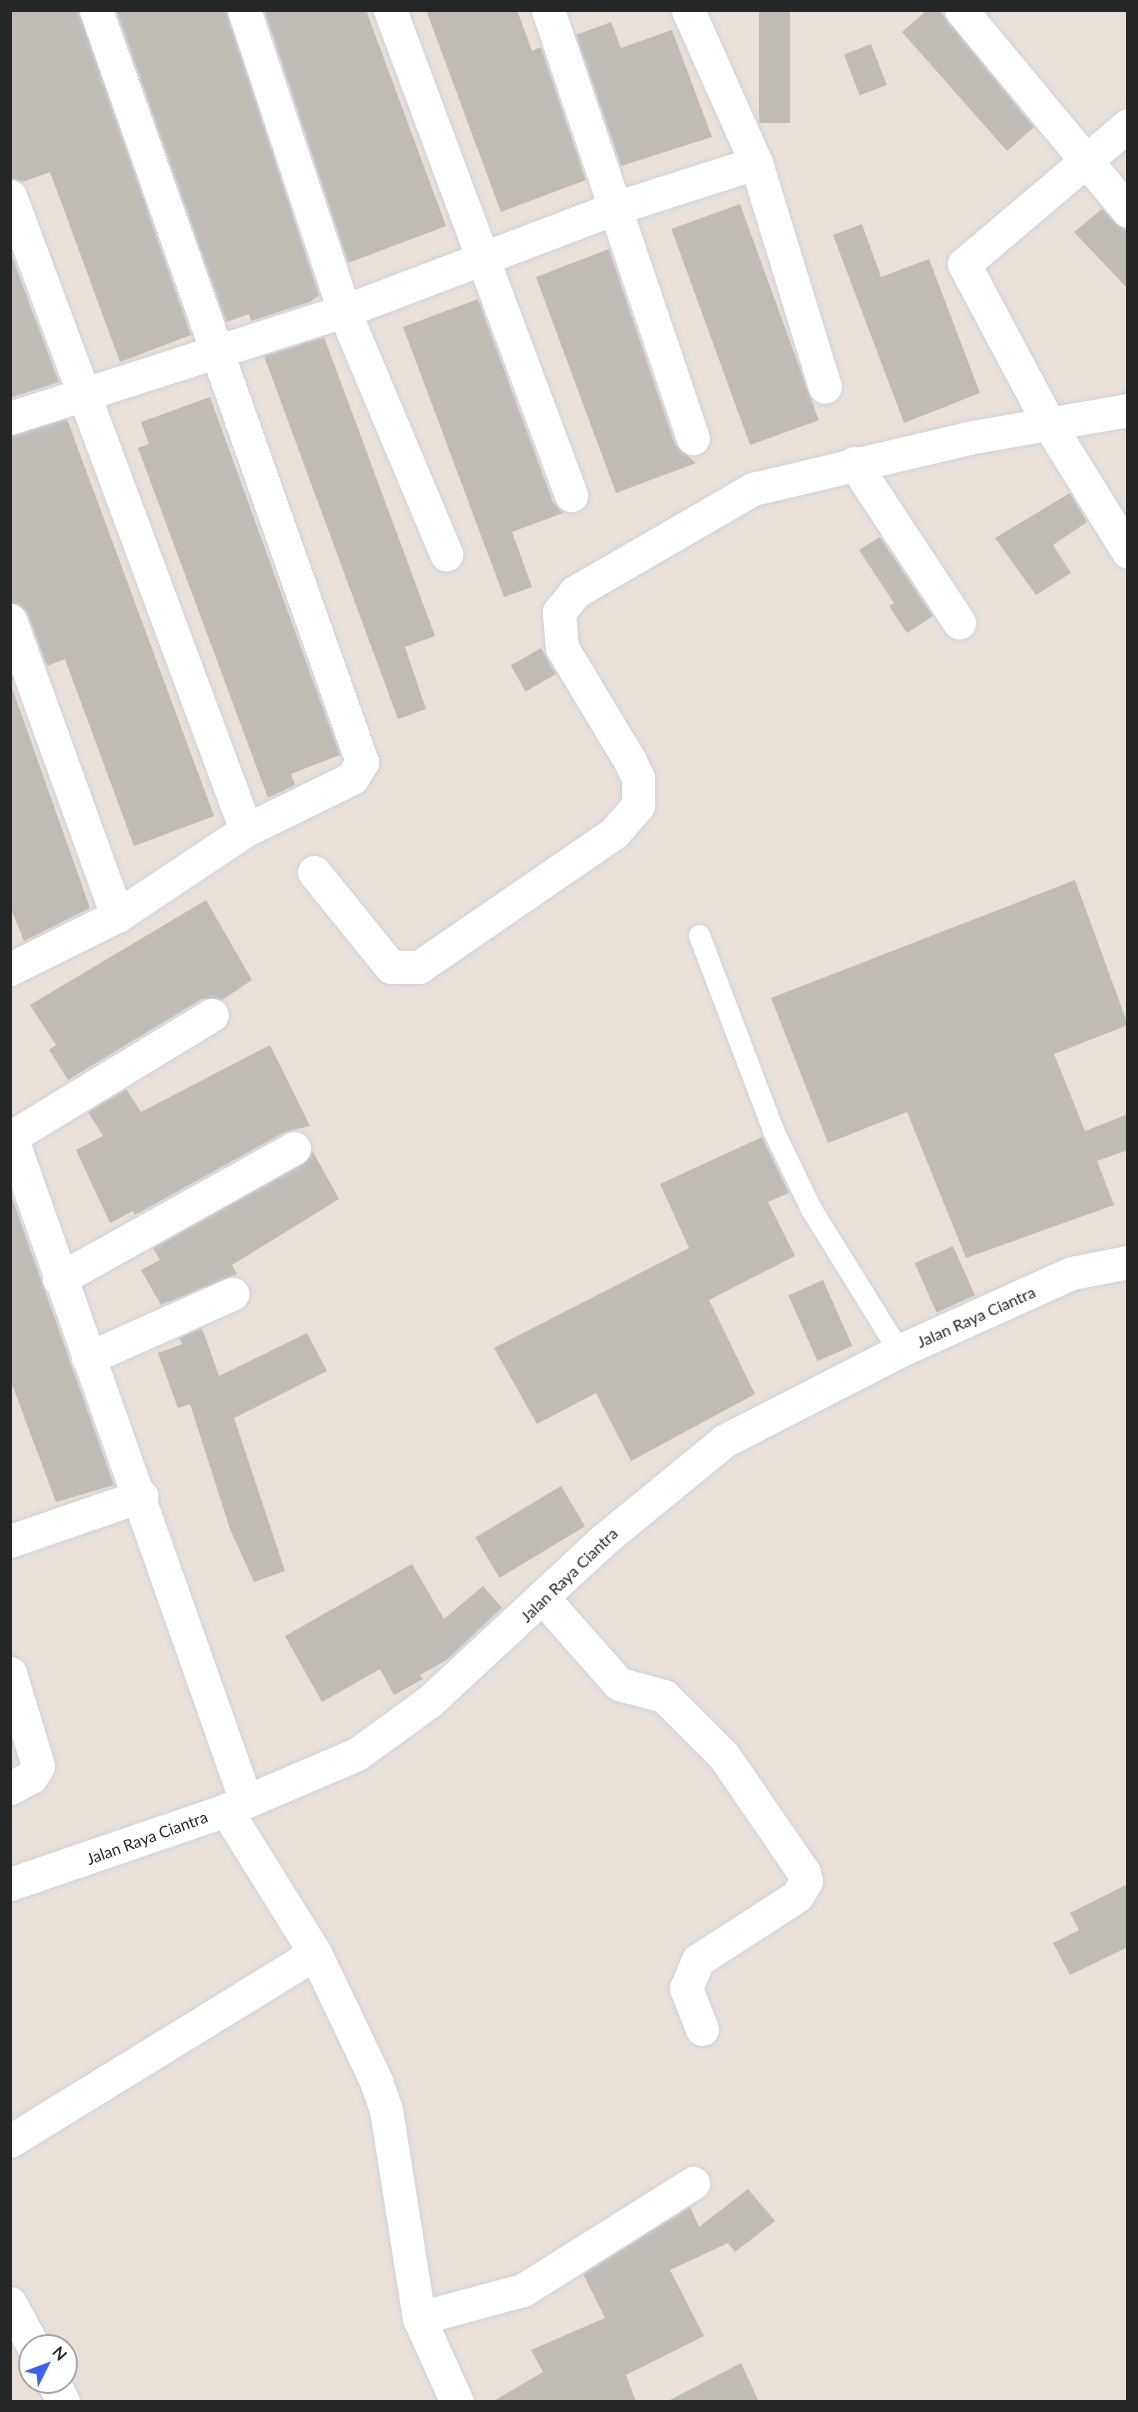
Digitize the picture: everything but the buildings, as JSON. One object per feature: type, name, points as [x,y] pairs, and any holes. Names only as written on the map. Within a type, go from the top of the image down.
[{"type":"street","points":[[10,969],[117,916],[246,831],[352,778],[362,762],[219,347],[96,10]]},
{"type":"street","points":[[244,10],[344,311],[446,554]]},
{"type":"street","points":[[390,10],[482,262],[571,495]]},
{"type":"street","points":[[548,10],[618,207],[693,438]]},
{"type":"street","points":[[688,10],[756,163],[825,387]]},
{"type":"street","points":[[961,10],[1083,160],[1128,211]]},
{"type":"street","points":[[1128,125],[1083,160],[964,264],[1050,426],[1128,552]]},
{"type":"street","points":[[10,418],[219,347],[344,311],[482,262],[618,207],[756,163]]},
{"type":"street","points":[[10,196],[246,831]]},
{"type":"street","points":[[314,872],[384,961],[410,971],[614,833],[638,805],[638,778],[562,648],[556,626],[567,599],[753,489],[854,463],[1128,410]]},
{"type":"street","points":[[854,463],[959,622]]},
{"type":"street","points":[[10,620],[117,916]]},
{"type":"street","points":[[212,1015],[11,1135],[59,1279],[141,1496],[236,1805],[315,1953],[386,2110],[419,2318],[457,2402]]},
{"type":"street","points":[[59,1279],[294,1148]]},
{"type":"street","name":"Jalan Raya Ciantra","points":[[10,1884],[236,1805],[357,1754],[430,1701],[544,1599],[646,1502],[724,1441],[899,1351],[1072,1273],[1128,1262]]},
{"type":"street","points":[[88,1358],[232,1294]]},
{"type":"street","points":[[10,1541],[141,1496]]},
{"type":"street","points":[[544,1599],[619,1684],[664,1696],[724,1756],[804,1873],[806,1881],[797,1896],[698,1960],[686,1988],[702,2029]]},
{"type":"street","points":[[10,1673],[38,1766],[31,1777],[10,1788]]},
{"type":"street","points":[[10,2140],[315,1953]]},
{"type":"street","points":[[419,2318],[523,2290],[693,2183]]},
{"type":"street","points":[[10,2303],[27,2334]]},
{"type":"lane","points":[[699,935],[801,1189],[899,1351]]}]
